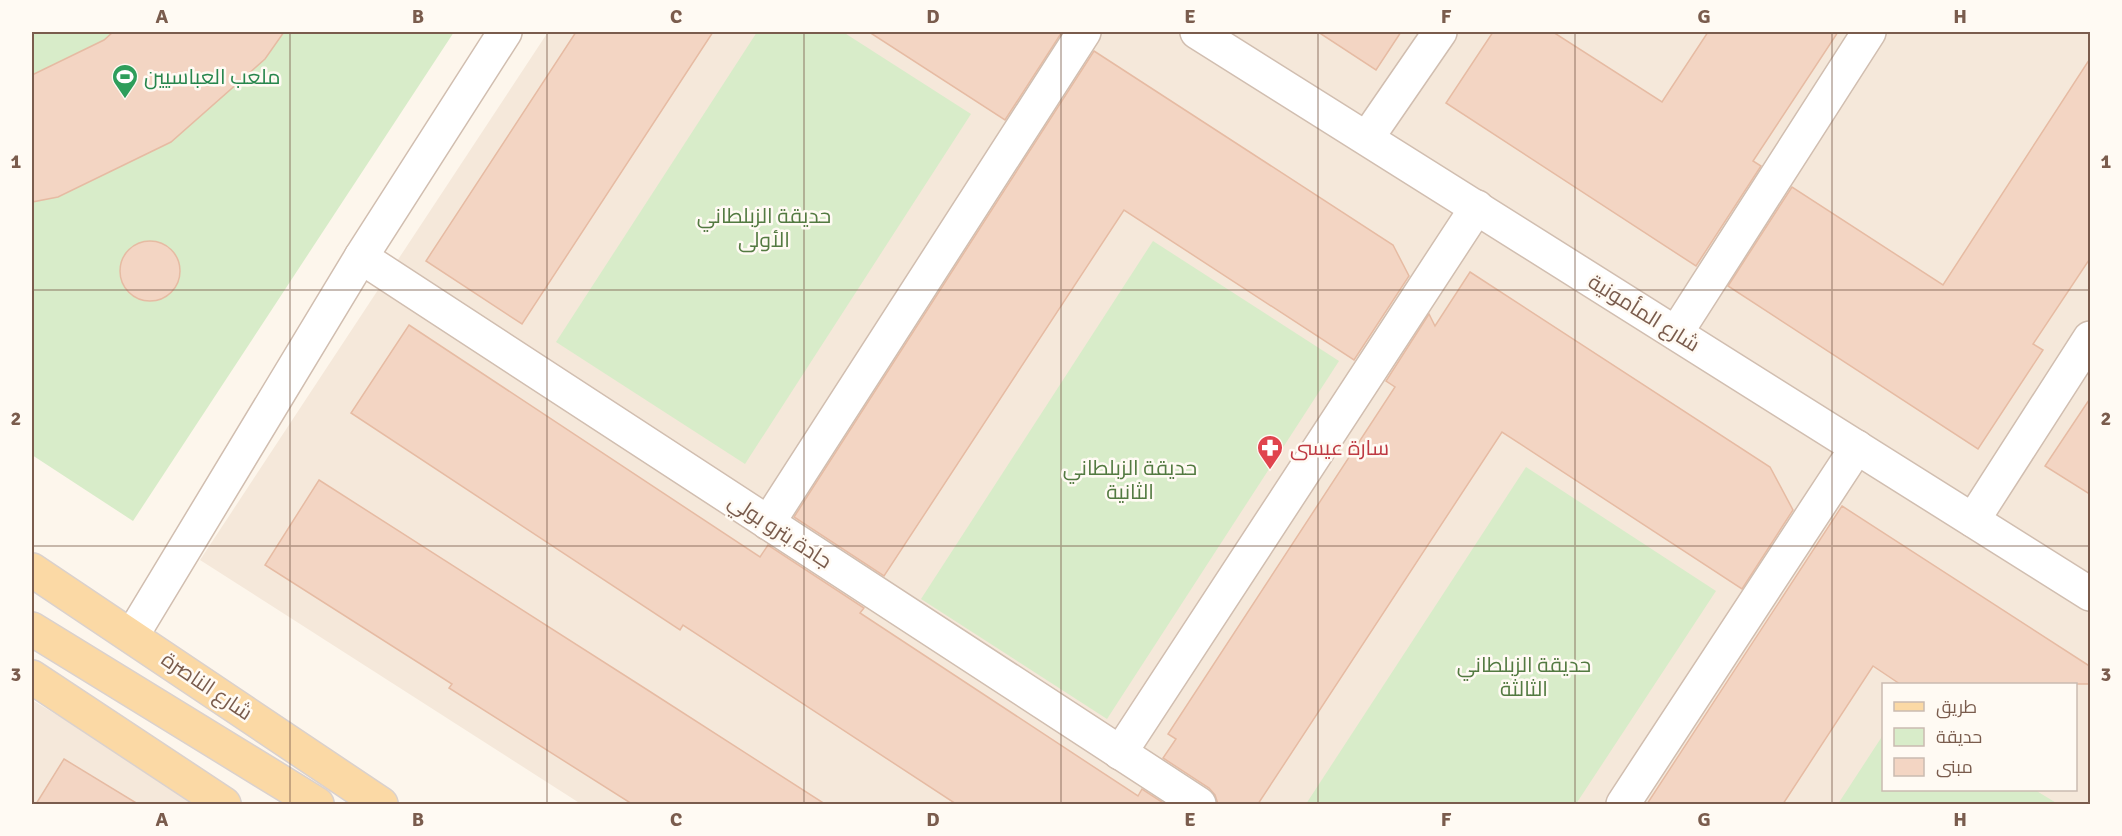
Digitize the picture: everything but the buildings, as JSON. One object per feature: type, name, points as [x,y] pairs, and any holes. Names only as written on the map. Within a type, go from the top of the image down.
[{"type":"main road","name":"شارع الناصرة","points":[[32,570],[381,804]]},
{"type":"main road","points":[[32,629],[316,804]]},
{"type":"main road","points":[[32,676],[224,804]]},
{"type":"street","points":[[133,634],[361,257],[506,32]]},
{"type":"street","points":[[768,523],[1084,32]]},
{"type":"street","name":"شارع المأمونية","points":[[1197,32],[2091,594]]},
{"type":"street","points":[[1367,138],[1440,32]]},
{"type":"street","points":[[1676,333],[1869,32]]},
{"type":"street","points":[[1120,753],[1477,207]]},
{"type":"street","name":"جادة بترو بولي","points":[[361,257],[1199,804]]},
{"type":"street","points":[[1973,520],[2091,338]]},
{"type":"street","points":[[1623,804],[1857,447]]},
{"type":"shaded area","points":[[548,32],[2090,32],[2090,804],[581,804],[200,560]]},
{"type":"shaded area","points":[[32,700],[205,804],[32,804]]},
{"type":"green space","points":[[32,32],[454,32],[133,521],[32,455]]},
{"type":"green space","name":"حديقة الزبلطاني الأولى","points":[[757,32],[843,32],[971,114],[745,464],[556,342]]},
{"type":"green space","name":"حديقة الزبلطاني الثانية","points":[[1153,241],[1339,361],[1107,719],[921,599]]},
{"type":"green space","name":"حديقة الزبلطاني الثالثة","points":[[1526,467],[1716,591],[1576,804],[1306,804]]},
{"type":"green space","points":[[1882,737],[1882,791],[2037,791],[2058,804],[1838,804]]},
{"type":"place","name":"ملعب العباسيين","points":[[125,100]]},
{"type":"place","name":"سارة عيسى","points":[[1270,471]]}]
